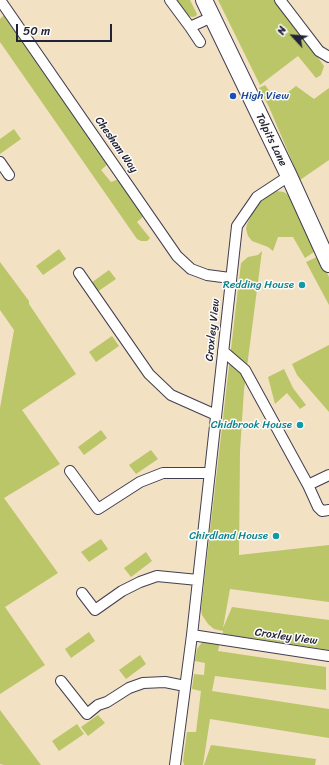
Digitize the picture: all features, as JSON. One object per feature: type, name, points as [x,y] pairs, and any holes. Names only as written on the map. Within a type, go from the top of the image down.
[{"type":"main road","name":"Tolpits Lane","points":[[204,0],[289,176],[329,264]]},
{"type":"street","name":"Chesham Way","points":[[0,0],[177,256],[191,269],[207,275],[230,278]]},
{"type":"street","points":[[170,0],[200,42]]},
{"type":"street","points":[[280,0],[319,51],[329,57]]},
{"type":"street","points":[[190,27],[212,17]]},
{"type":"street","points":[[0,162],[10,175]]},
{"type":"street","name":"Croxley View","points":[[175,765],[192,635],[230,278],[237,226],[257,197],[289,176]]},
{"type":"street","points":[[80,273],[149,374],[171,395],[216,415]]},
{"type":"street","points":[[223,351],[246,370],[308,485],[318,507],[322,511],[329,510]]},
{"type":"street","points":[[70,471],[98,509],[140,482],[163,473],[210,472]]},
{"type":"street","points":[[308,485],[329,475]]},
{"type":"street","points":[[82,593],[95,610],[122,591],[157,576],[198,580]]},
{"type":"street","name":"Croxley View","points":[[192,635],[329,656]]},
{"type":"street","points":[[61,681],[87,714],[98,705],[107,702],[129,688],[143,683],[165,682],[185,686]]},
{"type":"green space","points":[[173,0],[190,0],[197,14],[196,16],[187,16]]},
{"type":"green space","points":[[218,0],[277,0],[324,66],[321,75],[316,78],[298,56],[260,85]]},
{"type":"green space","points":[[4,15],[108,164],[101,170],[111,182],[119,179],[145,215],[137,222],[150,238],[147,241],[137,239],[0,42],[0,19]]},
{"type":"green space","points":[[265,85],[277,101],[296,86],[314,99],[329,88],[329,160],[300,180],[269,107],[259,88]]},
{"type":"green space","points":[[14,129],[21,139],[0,154],[0,139]]},
{"type":"green space","points":[[270,192],[284,192],[291,197],[317,250],[305,258],[293,237],[278,237],[273,251],[268,247],[252,241],[248,236],[246,229],[247,224],[255,208]]},
{"type":"green space","points":[[59,249],[66,259],[43,275],[36,266]]},
{"type":"green space","points":[[262,251],[244,390],[240,451],[239,555],[329,545],[329,602],[230,589],[223,628],[232,607],[329,620],[329,650],[223,634],[223,631],[214,629],[208,624],[202,615],[201,610],[241,263],[248,257],[258,255]]},
{"type":"green space","points":[[319,256],[329,277],[329,305],[306,262]]},
{"type":"green space","points":[[0,262],[29,301],[29,304],[76,374],[22,410],[60,464],[4,498],[58,573],[5,607],[45,665],[0,694],[0,408],[14,330],[0,310]]},
{"type":"green space","points":[[109,270],[116,279],[97,292],[91,283]]},
{"type":"green space","points":[[112,336],[119,346],[96,362],[89,352]]},
{"type":"green space","points":[[329,345],[329,412],[297,375],[292,364]]},
{"type":"green space","points":[[284,369],[293,388],[306,405],[300,409],[287,393],[275,404],[268,377]]},
{"type":"green space","points":[[101,430],[107,438],[84,455],[78,447]]},
{"type":"green space","points":[[151,450],[158,459],[136,474],[129,465]]},
{"type":"green space","points":[[101,539],[108,549],[89,562],[81,552]]},
{"type":"green space","points":[[146,552],[152,561],[131,577],[124,568]]},
{"type":"green space","points":[[89,632],[95,641],[71,658],[65,649]]},
{"type":"green space","points":[[203,641],[220,641],[218,651],[326,667],[326,690],[215,676],[212,691],[329,709],[329,738],[210,719],[203,765],[184,765],[183,761],[187,732],[196,732],[201,691],[192,689],[194,674],[204,675],[205,663],[195,661],[197,649]]},
{"type":"green space","points":[[140,655],[146,664],[126,679],[119,670]]},
{"type":"green space","points":[[0,710],[41,765],[0,764]]},
{"type":"green space","points":[[98,715],[105,723],[88,736],[81,727]]},
{"type":"green space","points":[[77,724],[84,734],[59,751],[52,741]]},
{"type":"green space","points":[[211,745],[316,759],[315,765],[204,765]]},
{"type":"place","name":"High View","points":[[233,96]]},
{"type":"place","name":"Redding House","points":[[302,285]]},
{"type":"place","name":"Chidbrook House","points":[[300,425]]},
{"type":"place","name":"Chirdland House","points":[[276,536]]}]
